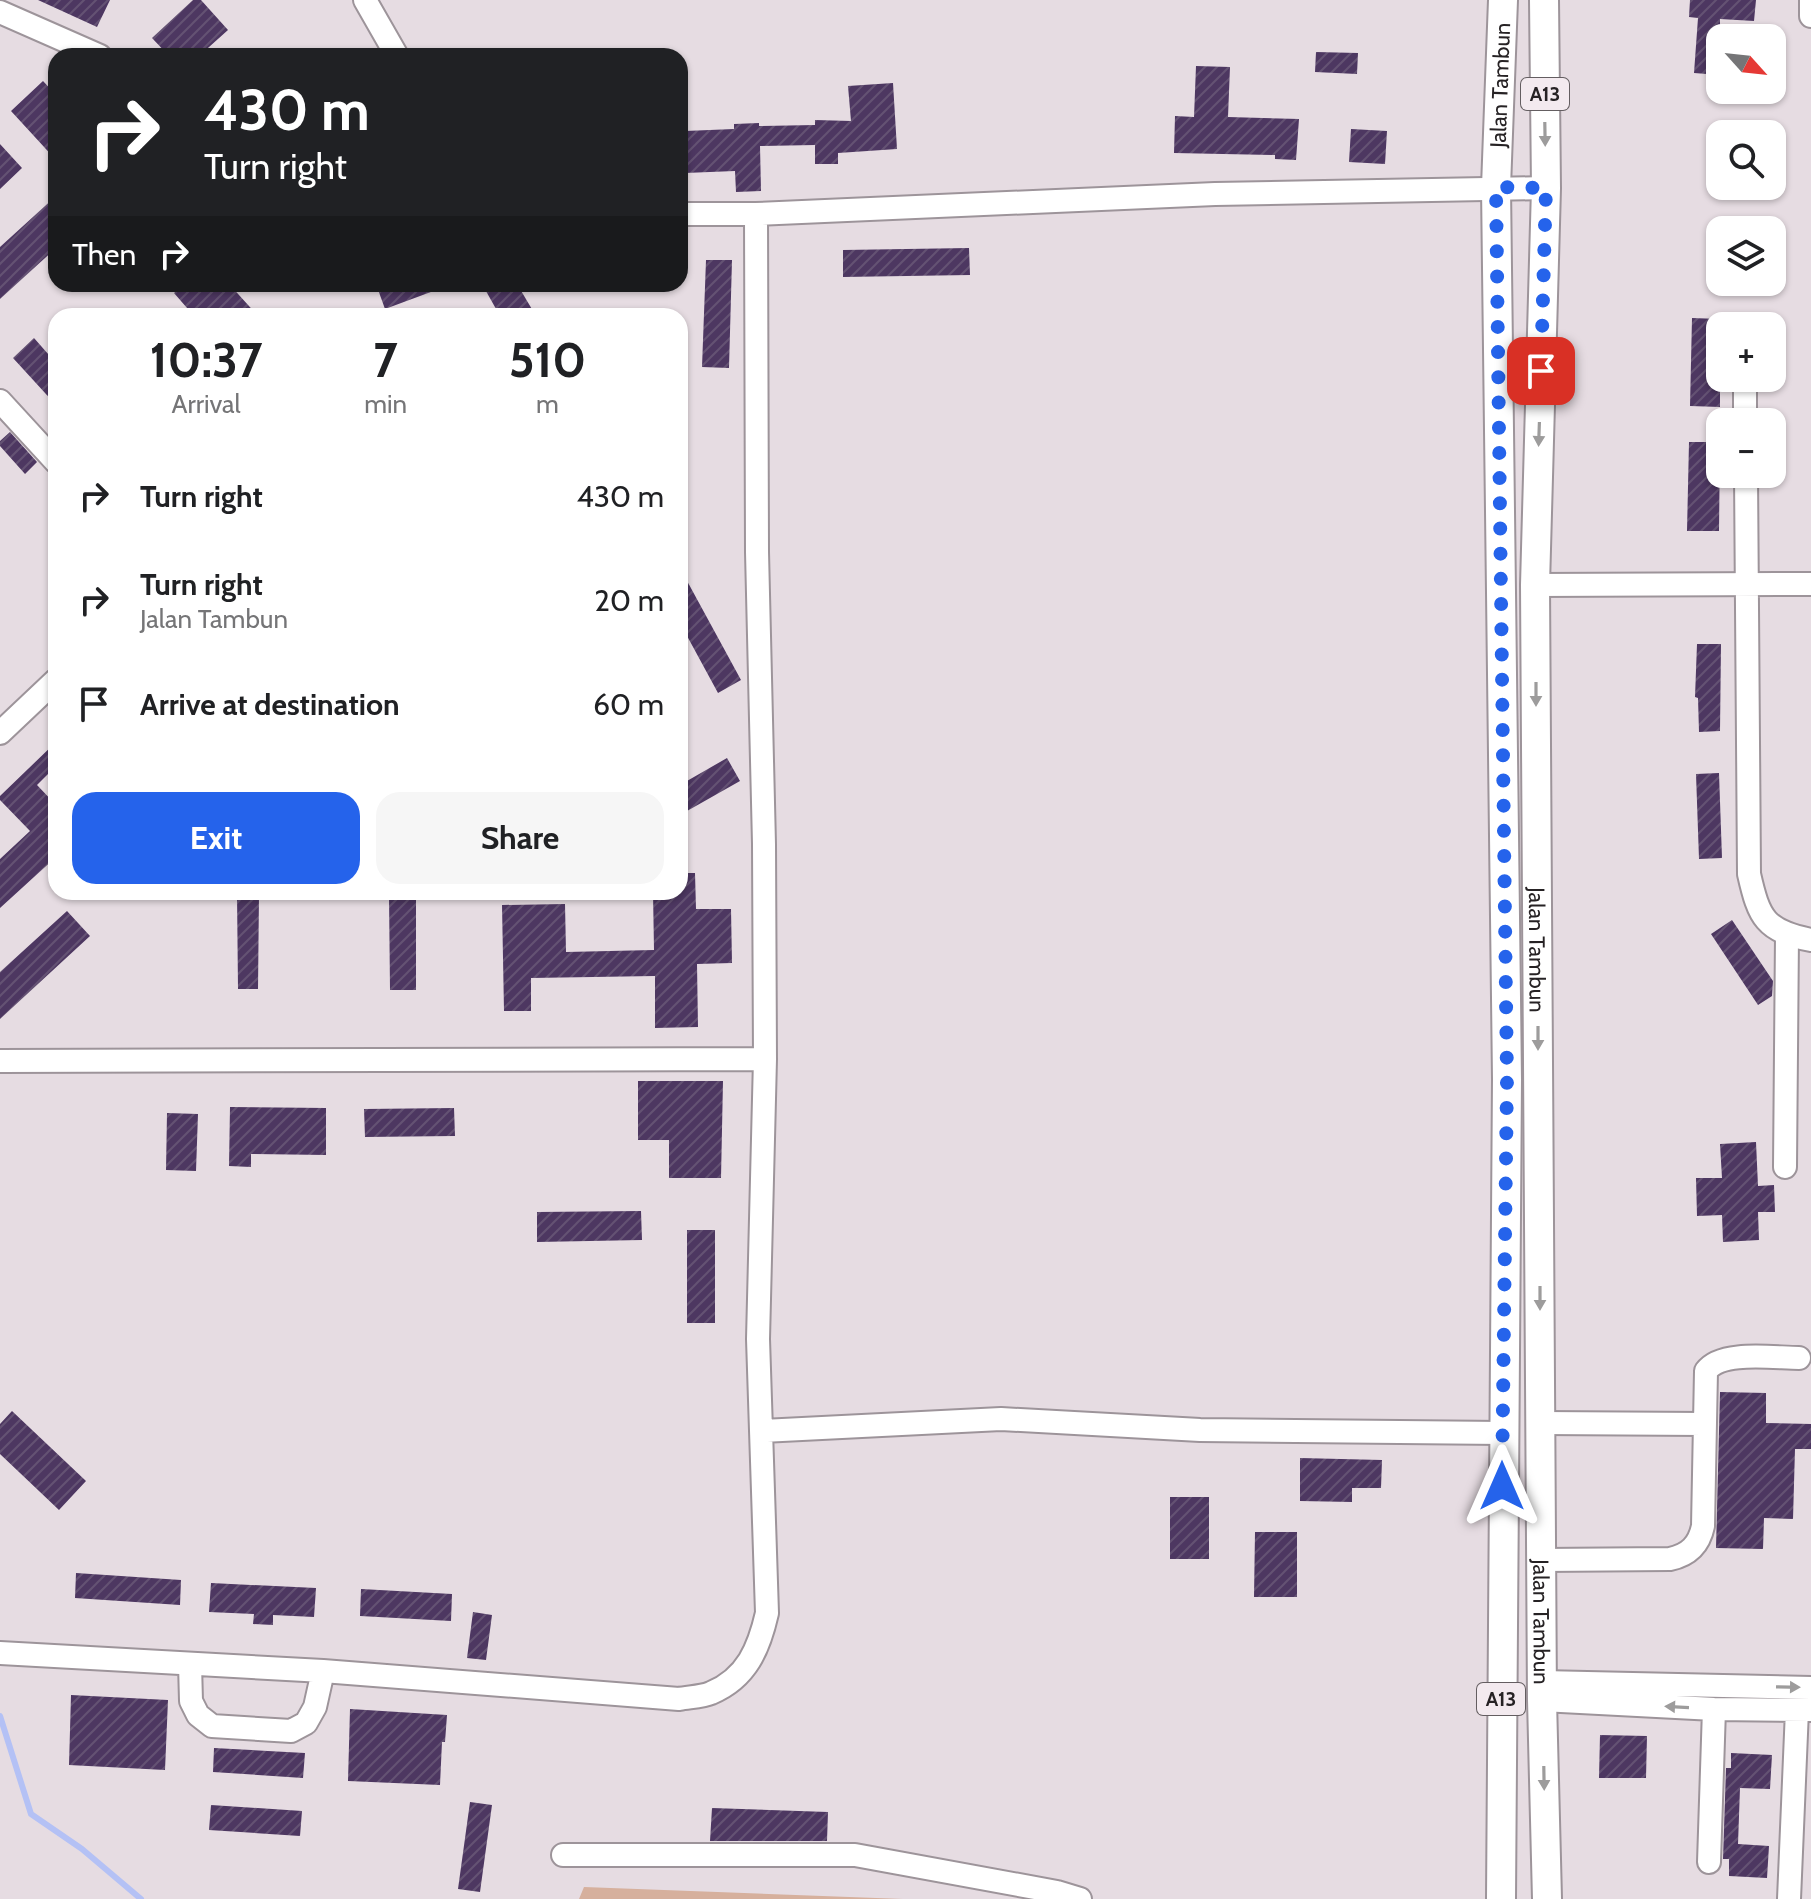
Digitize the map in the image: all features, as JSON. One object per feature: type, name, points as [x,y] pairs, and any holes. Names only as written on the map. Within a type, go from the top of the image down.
[{"type":"main road","name":"Jalan Tambun","points":[[1501,1899],[1507,1079],[1496,187],[1503,0]]},
{"type":"main road","name":"Jalan Tambun","points":[[1544,0],[1546,188],[1535,585],[1542,1560],[1540,1691],[1547,1899]]},
{"type":"main road","points":[[1501,1859],[1515,1817],[1518,1731],[1540,1691],[1519,1649],[1514,1580],[1502,1540]]},
{"type":"street","points":[[365,0],[392,48]]},
{"type":"street","points":[[1811,0],[1811,16]]},
{"type":"street","points":[[0,12],[82,48]]},
{"type":"street","points":[[688,214],[756,214],[1215,194],[1546,188]]},
{"type":"street","points":[[0,1653],[323,1671],[679,1699],[711,1693],[742,1672],[759,1645],[767,1613],[758,1339],[765,1059],[757,552],[756,214]]},
{"type":"street","points":[[0,401],[48,453]]},
{"type":"street","points":[[1746,488],[1749,874],[1757,908],[1771,924],[1787,935],[1811,940]]},
{"type":"street","points":[[1535,585],[1811,584]]},
{"type":"street","points":[[0,733],[48,688]]},
{"type":"street","points":[[1785,1167],[1787,935]]},
{"type":"street","points":[[0,1061],[765,1059]]},
{"type":"street","points":[[1542,1560],[1670,1559],[1689,1552],[1696,1545],[1703,1526],[1705,1379],[1711,1364],[1726,1358],[1799,1358]]},
{"type":"street","points":[[762,1431],[1001,1419],[1200,1430],[1503,1433]]},
{"type":"street","points":[[1541,1423],[1704,1424]]},
{"type":"street","points":[[190,1664],[191,1701],[198,1715],[212,1726],[291,1731],[306,1723],[315,1707],[323,1671]]},
{"type":"street","points":[[1540,1691],[1811,1688]]},
{"type":"street","points":[[1540,1691],[1714,1709],[1804,1710],[1789,1899]]},
{"type":"street","points":[[1709,1862],[1714,1709]]},
{"type":"street","points":[[563,1855],[855,1855],[1057,1892],[1080,1899]]},
{"type":"shaded area","points":[[584,1887],[903,1899],[579,1899]]},
{"type":"building","points":[[38,0],[110,0],[97,27]]},
{"type":"building","points":[[193,0],[201,0],[228,30],[208,48],[161,48],[152,38]]},
{"type":"building","points":[[1690,0],[1756,0],[1754,21],[1720,19],[1720,24],[1706,24],[1706,74],[1694,73],[1698,18],[1689,17]]},
{"type":"building","points":[[1316,52],[1358,53],[1357,74],[1315,72]]},
{"type":"building","points":[[1196,66],[1230,67],[1228,117],[1299,119],[1296,160],[1275,159],[1275,155],[1174,153],[1175,116],[1194,117]]},
{"type":"building","points":[[43,81],[48,86],[48,151],[11,111]]},
{"type":"building","points":[[893,83],[897,149],[838,153],[838,164],[815,164],[815,145],[760,146],[761,191],[736,192],[735,171],[688,173],[688,131],[734,129],[734,124],[815,125],[815,120],[851,121],[848,86]]},
{"type":"building","points":[[1351,129],[1387,131],[1385,164],[1349,162]]},
{"type":"building","points":[[0,144],[22,168],[0,189]]},
{"type":"building","points":[[48,203],[48,255],[0,299],[0,247]]},
{"type":"building","points":[[969,248],[970,275],[843,277],[843,250]]},
{"type":"building","points":[[706,260],[732,260],[729,368],[702,367]]},
{"type":"building","points":[[236,292],[251,308],[187,308],[174,293]]},
{"type":"building","points":[[379,292],[431,292],[388,308],[385,308]]},
{"type":"building","points":[[486,292],[522,292],[531,308],[496,308]]},
{"type":"building","points":[[1692,318],[1706,318],[1706,392],[1720,392],[1720,407],[1690,406]]},
{"type":"building","points":[[34,338],[48,354],[48,396],[13,358]]},
{"type":"building","points":[[10,432],[37,462],[25,474],[0,446],[0,441]]},
{"type":"building","points":[[1689,442],[1706,442],[1706,488],[1719,488],[1719,531],[1687,531]]},
{"type":"building","points":[[688,583],[741,680],[718,693],[688,638]]},
{"type":"building","points":[[1697,644],[1721,644],[1720,731],[1699,732],[1698,698],[1695,697]]},
{"type":"building","points":[[48,750],[48,774],[37,785],[48,797],[48,864],[0,908],[0,859],[30,831],[0,800],[0,796]]},
{"type":"building","points":[[727,758],[740,781],[688,810],[688,780]]},
{"type":"building","points":[[1719,773],[1722,858],[1699,859],[1696,774]]},
{"type":"building","points":[[688,873],[695,873],[696,909],[731,909],[732,963],[697,964],[698,1027],[655,1028],[655,976],[531,978],[531,1011],[504,1011],[502,905],[565,904],[566,952],[654,950],[653,900],[688,900]]},
{"type":"building","points":[[237,900],[259,900],[258,989],[238,989]]},
{"type":"building","points":[[389,900],[416,900],[416,990],[390,990]]},
{"type":"building","points":[[67,911],[90,936],[0,1019],[0,972]]},
{"type":"building","points":[[1732,920],[1773,981],[1772,996],[1758,1005],[1711,934]]},
{"type":"building","points":[[638,1081],[723,1081],[721,1178],[669,1178],[669,1140],[638,1140]]},
{"type":"building","points":[[230,1107],[326,1108],[326,1155],[251,1154],[251,1167],[229,1166]]},
{"type":"building","points":[[454,1108],[455,1136],[365,1137],[364,1109]]},
{"type":"building","points":[[167,1113],[198,1114],[196,1171],[166,1170]]},
{"type":"building","points":[[1756,1142],[1758,1186],[1774,1185],[1775,1212],[1758,1212],[1759,1240],[1723,1242],[1722,1215],[1697,1216],[1696,1178],[1722,1178],[1720,1144]]},
{"type":"building","points":[[641,1211],[642,1240],[537,1242],[537,1212]]},
{"type":"building","points":[[687,1230],[715,1230],[715,1323],[687,1323]]},
{"type":"building","points":[[1720,1392],[1766,1393],[1766,1423],[1811,1424],[1811,1449],[1795,1449],[1793,1519],[1764,1518],[1763,1549],[1716,1548]]},
{"type":"building","points":[[12,1411],[86,1481],[59,1510],[0,1454],[0,1424]]},
{"type":"building","points":[[1300,1458],[1382,1460],[1381,1488],[1352,1488],[1352,1502],[1300,1501]]},
{"type":"building","points":[[1170,1497],[1209,1497],[1209,1559],[1170,1559]]},
{"type":"building","points":[[1255,1532],[1297,1532],[1297,1597],[1254,1597]]},
{"type":"building","points":[[76,1573],[181,1580],[180,1605],[75,1598]]},
{"type":"building","points":[[211,1583],[316,1588],[314,1617],[273,1615],[273,1625],[253,1624],[254,1614],[209,1612]]},
{"type":"building","points":[[361,1589],[452,1594],[451,1621],[360,1616]]},
{"type":"building","points":[[473,1612],[492,1615],[486,1660],[467,1658]]},
{"type":"building","points":[[71,1695],[168,1700],[165,1770],[69,1765]]},
{"type":"building","points":[[350,1709],[447,1715],[440,1785],[348,1781]]},
{"type":"building","points":[[1600,1735],[1647,1736],[1646,1778],[1599,1778]]},
{"type":"building","points":[[214,1748],[305,1753],[303,1778],[213,1772]]},
{"type":"building","points":[[1731,1753],[1772,1755],[1770,1789],[1740,1788],[1738,1844],[1769,1846],[1767,1878],[1729,1876],[1729,1859],[1723,1859],[1726,1768],[1731,1768]]},
{"type":"building","points":[[470,1802],[492,1805],[480,1892],[458,1889]]},
{"type":"building","points":[[211,1805],[302,1811],[300,1836],[209,1830]]},
{"type":"building","points":[[712,1808],[828,1812],[827,1841],[710,1841]]},
{"type":"waterway","points":[[0,1716],[31,1814],[82,1849],[141,1899]]},
{"type":"route","points":[[1502,1486],[1507,1079],[1496,187],[1546,188],[1541,371]]}]
